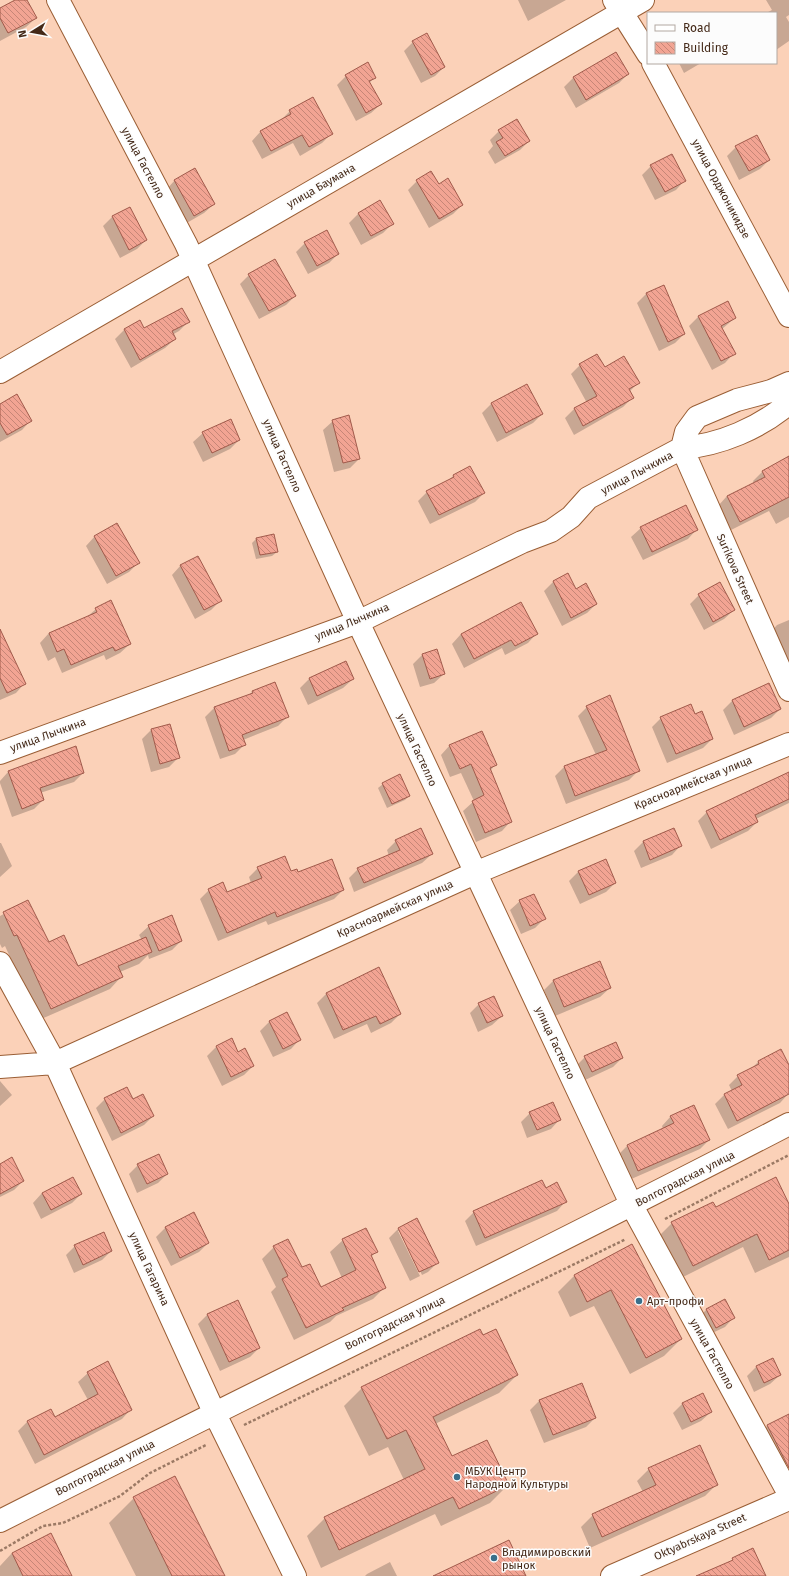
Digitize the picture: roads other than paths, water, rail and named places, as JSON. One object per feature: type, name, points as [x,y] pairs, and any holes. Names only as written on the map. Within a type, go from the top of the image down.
[{"type":"street","name":"улица Гастелло","points":[[58,0],[193,260],[474,873],[632,1206],[789,1494]]},
{"type":"street","name":"улица Баумана","points":[[0,372],[193,260],[618,6],[643,0]]},
{"type":"street","points":[[618,6],[647,52]]},
{"type":"street","name":"улица Орджоникидзе","points":[[654,64],[789,316]]},
{"type":"street","name":"улица Лычкина","points":[[682,448],[686,432],[697,417],[737,400],[772,390],[789,383]]},
{"type":"street","name":"улица Лычкина","points":[[0,753],[358,622],[522,542],[551,532],[571,517],[588,498],[682,448],[700,447],[721,441],[762,422],[789,404]]},
{"type":"street","name":"Surikova Street","points":[[682,448],[789,690]]},
{"type":"street","name":"Красноармейская улица","points":[[0,1067],[55,1063],[474,873],[789,744]]},
{"type":"street","name":"улица Гагарина","points":[[0,963],[55,1063],[214,1412],[295,1576]]},
{"type":"street","name":"Волгоградская улица","points":[[0,1521],[214,1412],[632,1206],[789,1124]]},
{"type":"street","name":"Oktyabrskaya Street","points":[[612,1576],[789,1499]]},
{"type":"place","name":"Арт-профи","points":[[639,1301]]},
{"type":"place","name":"МБУК Центр Народной Культуры","points":[[457,1477]]},
{"type":"place","name":"Владимировский рынок","points":[[494,1558]]}]
